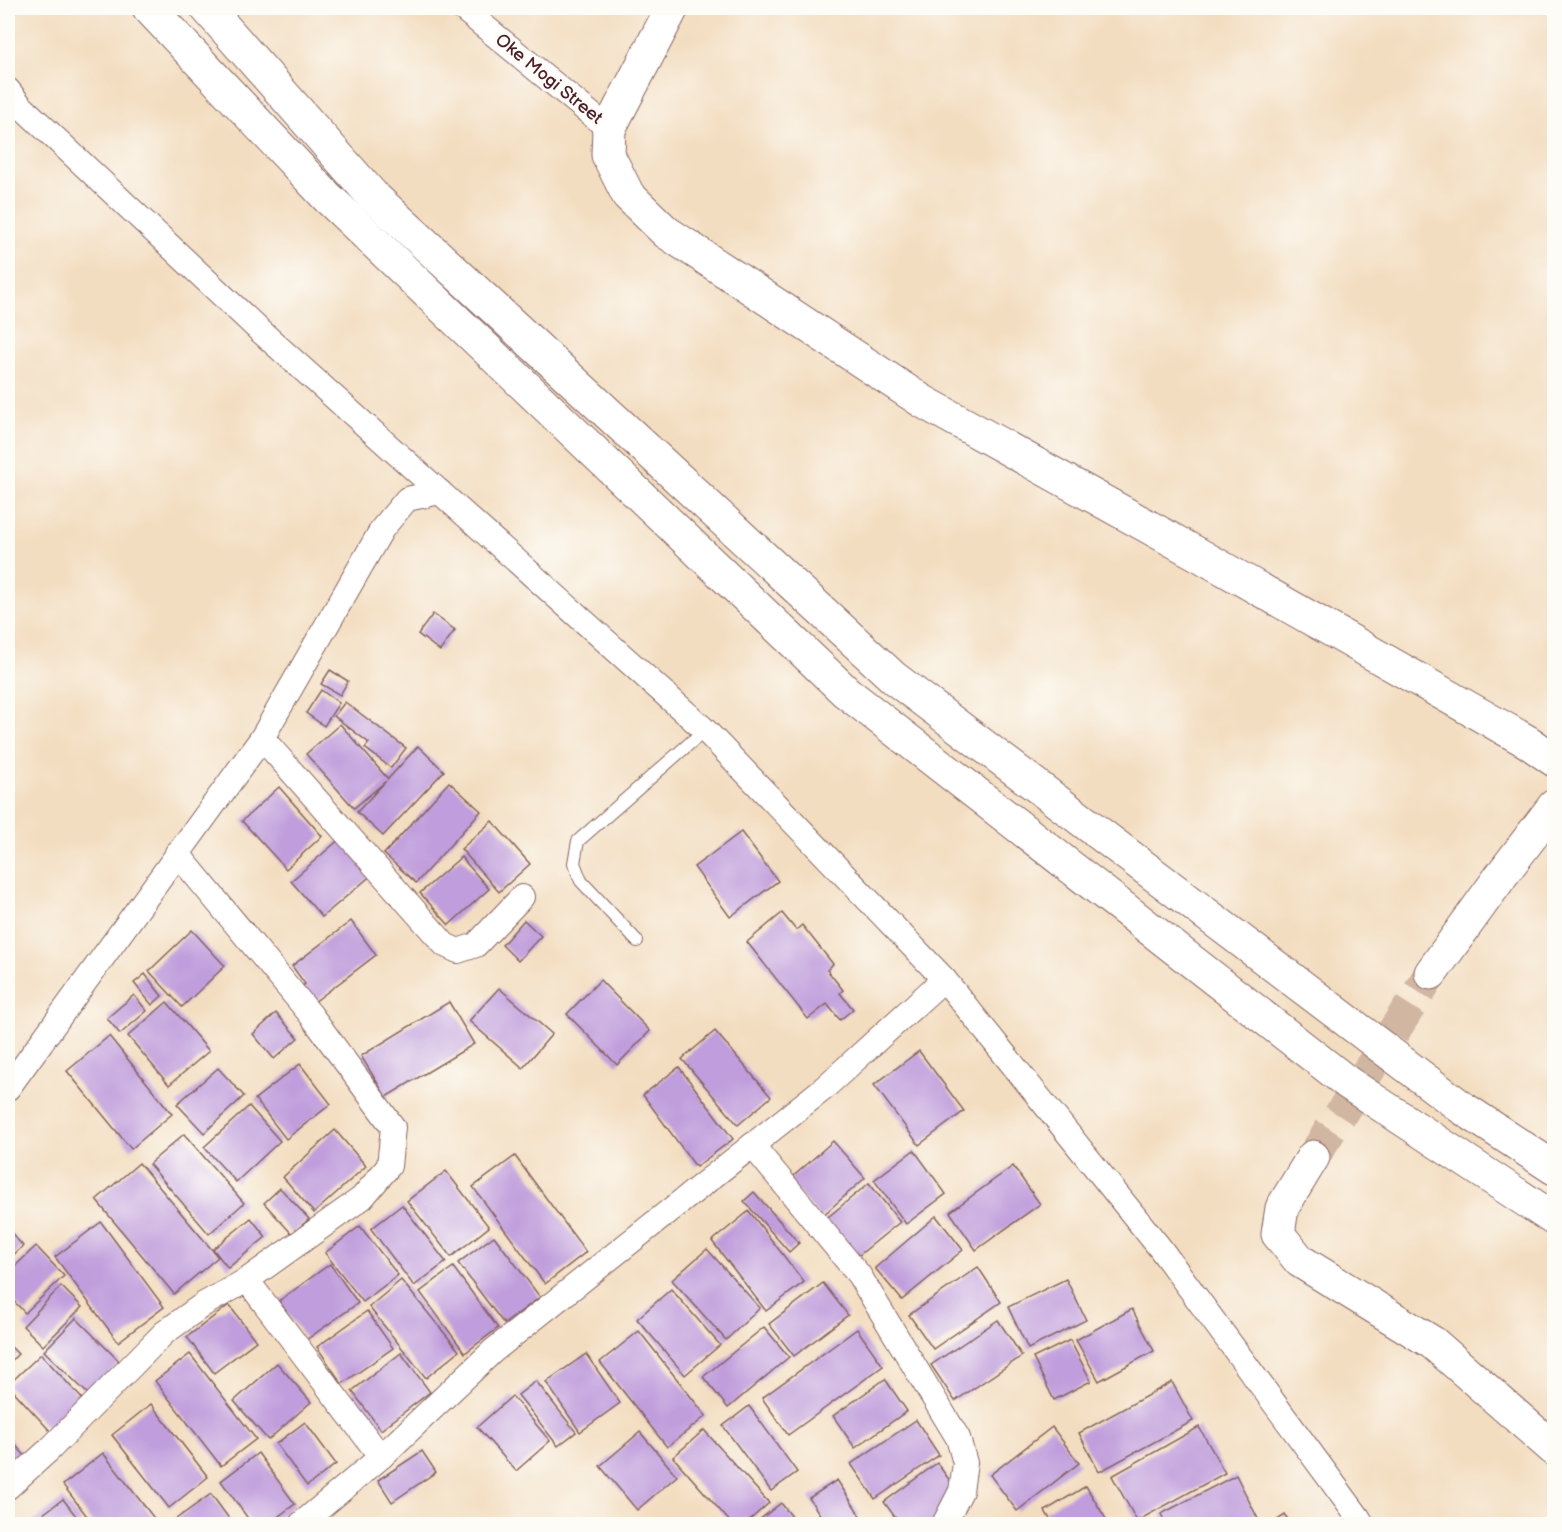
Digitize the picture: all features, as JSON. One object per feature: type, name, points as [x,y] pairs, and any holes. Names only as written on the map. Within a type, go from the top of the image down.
[{"type":"main road","points":[[149,8],[326,196],[846,692],[1348,1083],[1554,1219]]},
{"type":"main road","points":[[207,8],[372,195],[894,678],[1461,1107],[1554,1168]]},
{"type":"main road","points":[[672,8],[609,129],[608,155],[628,195],[666,232],[922,401],[1254,586],[1528,742],[1554,760]]},
{"type":"main road","points":[[1431,973],[1554,806]]},
{"type":"main road","points":[[1313,1157],[1282,1208],[1278,1234],[1300,1261],[1433,1343],[1554,1449]]},
{"type":"street","name":"Oke Mogi Street","points":[[462,8],[609,129]]},
{"type":"street","points":[[11,105],[705,730],[944,979],[1160,1248],[1362,1524]]},
{"type":"street","points":[[8,1088],[262,738],[382,529],[407,499],[440,492]]},
{"type":"street","points":[[262,738],[446,945],[458,951],[476,945],[522,897]]},
{"type":"street","points":[[8,1487],[51,1448],[164,1333],[204,1304],[246,1280],[362,1198],[389,1166],[393,1127],[311,1015],[177,853]]},
{"type":"street","points":[[301,1524],[381,1458],[493,1351],[823,1089],[944,979]]},
{"type":"street","points":[[752,1145],[859,1275],[958,1438],[965,1463],[962,1491],[944,1524]]},
{"type":"street","points":[[246,1280],[381,1458]]},
{"type":"lane","points":[[637,941],[580,881],[574,863],[578,841],[705,730]]},
{"type":"building","points":[[433,614],[455,630],[440,651],[418,634]]},
{"type":"building","points":[[330,670],[348,681],[340,695],[321,684]]},
{"type":"building","points":[[321,690],[339,703],[324,726],[306,713]]},
{"type":"building","points":[[345,702],[406,748],[391,768],[365,748],[369,743],[334,716]]},
{"type":"building","points":[[340,724],[388,779],[418,746],[444,771],[383,836],[357,812],[386,781],[354,808],[306,754]]},
{"type":"building","points":[[449,782],[481,811],[416,883],[384,854]]},
{"type":"building","points":[[279,787],[322,836],[286,869],[242,821]]},
{"type":"building","points":[[492,821],[530,864],[499,892],[461,849]]},
{"type":"building","points":[[741,832],[778,881],[730,917],[694,867]]},
{"type":"building","points":[[341,838],[373,874],[322,917],[291,881]]},
{"type":"building","points":[[461,857],[489,889],[449,925],[420,893]]},
{"type":"building","points":[[782,913],[796,930],[802,925],[833,964],[827,970],[843,990],[840,993],[853,1009],[840,1020],[827,1004],[808,1019],[747,942]]},
{"type":"building","points":[[524,920],[541,936],[518,961],[502,945]]},
{"type":"building","points":[[351,921],[376,955],[301,1012],[290,996],[305,984],[292,966]]},
{"type":"building","points":[[192,930],[225,966],[182,1007],[149,971]]},
{"type":"building","points":[[145,974],[162,996],[152,1005],[134,983]]},
{"type":"building","points":[[600,980],[650,1031],[617,1065],[567,1014]]},
{"type":"building","points":[[499,988],[552,1034],[523,1068],[469,1021]]},
{"type":"building","points":[[134,995],[147,1011],[120,1034],[107,1018]]},
{"type":"building","points":[[167,1002],[209,1051],[169,1085],[128,1036]]},
{"type":"building","points":[[449,1002],[474,1044],[386,1097],[361,1056]]},
{"type":"building","points":[[276,1013],[298,1038],[274,1059],[253,1034]]},
{"type":"building","points":[[715,1031],[771,1097],[738,1125],[682,1059]]},
{"type":"building","points":[[109,1036],[172,1114],[131,1149],[67,1071]]},
{"type":"building","points":[[919,1051],[964,1111],[919,1145],[874,1085]]},
{"type":"building","points":[[300,1064],[331,1104],[286,1139],[255,1099]]},
{"type":"building","points":[[679,1067],[733,1139],[696,1167],[643,1095]]},
{"type":"building","points":[[218,1068],[244,1096],[204,1133],[177,1104]]},
{"type":"building","points":[[249,1106],[280,1141],[236,1182],[204,1147]]},
{"type":"building","points":[[335,1130],[366,1166],[314,1213],[283,1177]]},
{"type":"building","points":[[184,1134],[244,1203],[209,1234],[149,1164]]},
{"type":"building","points":[[833,1141],[865,1178],[820,1218],[788,1181]]},
{"type":"building","points":[[914,1150],[946,1194],[906,1224],[874,1180]]},
{"type":"building","points":[[515,1156],[586,1252],[545,1284],[473,1187]]},
{"type":"building","points":[[139,1163],[218,1257],[174,1294],[96,1200]]},
{"type":"building","points":[[1013,1166],[1040,1204],[976,1250],[950,1212]]},
{"type":"building","points":[[446,1171],[489,1227],[451,1257],[407,1201]]},
{"type":"building","points":[[869,1183],[900,1222],[853,1260],[822,1222]]},
{"type":"building","points":[[280,1188],[309,1219],[292,1234],[264,1203]]},
{"type":"building","points":[[754,1192],[799,1243],[789,1252],[744,1201]]},
{"type":"building","points":[[402,1205],[446,1262],[414,1286],[371,1229]]},
{"type":"building","points":[[749,1211],[804,1282],[766,1311],[712,1241]]},
{"type":"building","points":[[936,1216],[963,1250],[902,1300],[875,1268]]},
{"type":"building","points":[[251,1218],[266,1237],[228,1268],[213,1249]]},
{"type":"building","points":[[101,1222],[164,1307],[118,1342],[55,1257]]},
{"type":"building","points":[[360,1226],[398,1275],[363,1302],[325,1253]]},
{"type":"building","points":[[8,1229],[23,1246],[8,1260]]},
{"type":"building","points":[[494,1236],[540,1297],[504,1324],[458,1263]]},
{"type":"building","points":[[36,1246],[64,1276],[25,1313],[8,1295],[8,1273]]},
{"type":"building","points":[[707,1249],[760,1308],[726,1340],[672,1280]]},
{"type":"building","points":[[330,1264],[358,1303],[306,1340],[279,1301]]},
{"type":"building","points":[[453,1267],[498,1328],[465,1353],[420,1292]]},
{"type":"building","points":[[978,1267],[1001,1302],[933,1349],[909,1315]]},
{"type":"building","points":[[1066,1279],[1086,1320],[1028,1349],[1008,1307]]},
{"type":"building","points":[[401,1280],[459,1351],[426,1378],[369,1307]]},
{"type":"building","points":[[823,1283],[848,1315],[794,1356],[769,1324]]},
{"type":"building","points":[[61,1286],[82,1307],[43,1346],[23,1326]]},
{"type":"building","points":[[671,1289],[720,1345],[685,1375],[637,1319]]},
{"type":"building","points":[[229,1305],[256,1341],[214,1373],[187,1337]]},
{"type":"building","points":[[1132,1309],[1154,1351],[1099,1381],[1076,1340]]},
{"type":"building","points":[[367,1311],[393,1348],[342,1384],[317,1347]]},
{"type":"building","points":[[76,1318],[120,1362],[88,1394],[44,1351]]},
{"type":"building","points":[[998,1320],[1022,1356],[955,1401],[931,1365]]},
{"type":"building","points":[[764,1327],[789,1357],[728,1408],[703,1377]]},
{"type":"building","points":[[857,1329],[883,1366],[788,1435],[762,1398]]},
{"type":"building","points":[[639,1331],[706,1416],[667,1447],[600,1362]]},
{"type":"building","points":[[1070,1340],[1091,1381],[1054,1400],[1033,1358]]},
{"type":"building","points":[[8,1344],[18,1354],[8,1364]]},
{"type":"building","points":[[401,1353],[430,1392],[381,1430],[352,1391]]},
{"type":"building","points":[[41,1354],[85,1402],[52,1433],[8,1385]]},
{"type":"building","points":[[190,1354],[256,1439],[221,1466],[155,1381]]},
{"type":"building","points":[[586,1354],[620,1403],[580,1432],[546,1382]]},
{"type":"building","points":[[277,1363],[311,1402],[268,1440],[234,1401]]},
{"type":"building","points":[[885,1379],[907,1411],[855,1448],[833,1416]]},
{"type":"building","points":[[536,1381],[576,1432],[558,1446],[518,1395]]},
{"type":"building","points":[[1172,1382],[1193,1421],[1099,1472],[1079,1433]]},
{"type":"building","points":[[512,1396],[550,1441],[516,1471],[477,1427]]},
{"type":"building","points":[[151,1404],[208,1477],[169,1508],[112,1435]]},
{"type":"building","points":[[749,1406],[797,1472],[771,1491],[723,1426]]},
{"type":"building","points":[[916,1420],[939,1455],[875,1499],[851,1464]]},
{"type":"building","points":[[305,1422],[336,1464],[307,1486],[276,1444]]},
{"type":"building","points":[[1052,1427],[1079,1463],[1017,1511],[990,1475]]},
{"type":"building","points":[[1199,1427],[1225,1473],[1137,1521],[1112,1476]]},
{"type":"building","points":[[704,1430],[769,1503],[745,1524],[732,1524],[673,1457]]},
{"type":"building","points":[[640,1432],[677,1476],[637,1510],[600,1466]]},
{"type":"building","points":[[8,1437],[29,1460],[8,1481]]},
{"type":"building","points":[[422,1451],[436,1472],[392,1502],[378,1480]]},
{"type":"building","points":[[103,1453],[157,1522],[153,1524],[93,1524],[63,1485]]},
{"type":"building","points":[[258,1453],[295,1504],[268,1524],[252,1524],[221,1481]]},
{"type":"building","points":[[937,1463],[966,1503],[937,1524],[900,1524],[884,1502]]},
{"type":"building","points":[[1236,1475],[1260,1523],[1166,1524],[1161,1514]]},
{"type":"building","points":[[837,1480],[860,1515],[845,1524],[826,1524],[809,1498]]},
{"type":"building","points":[[1086,1486],[1109,1524],[1053,1524],[1045,1511]]},
{"type":"building","points":[[211,1494],[233,1524],[169,1524]]},
{"type":"building","points":[[63,1499],[82,1524],[30,1524]]},
{"type":"building","points":[[781,1503],[798,1524],[754,1524]]},
{"type":"building","points":[[1285,1515],[1291,1524],[1271,1524]]},
{"type":"tunnel","points":[[1313,1157],[1431,973]]}]
